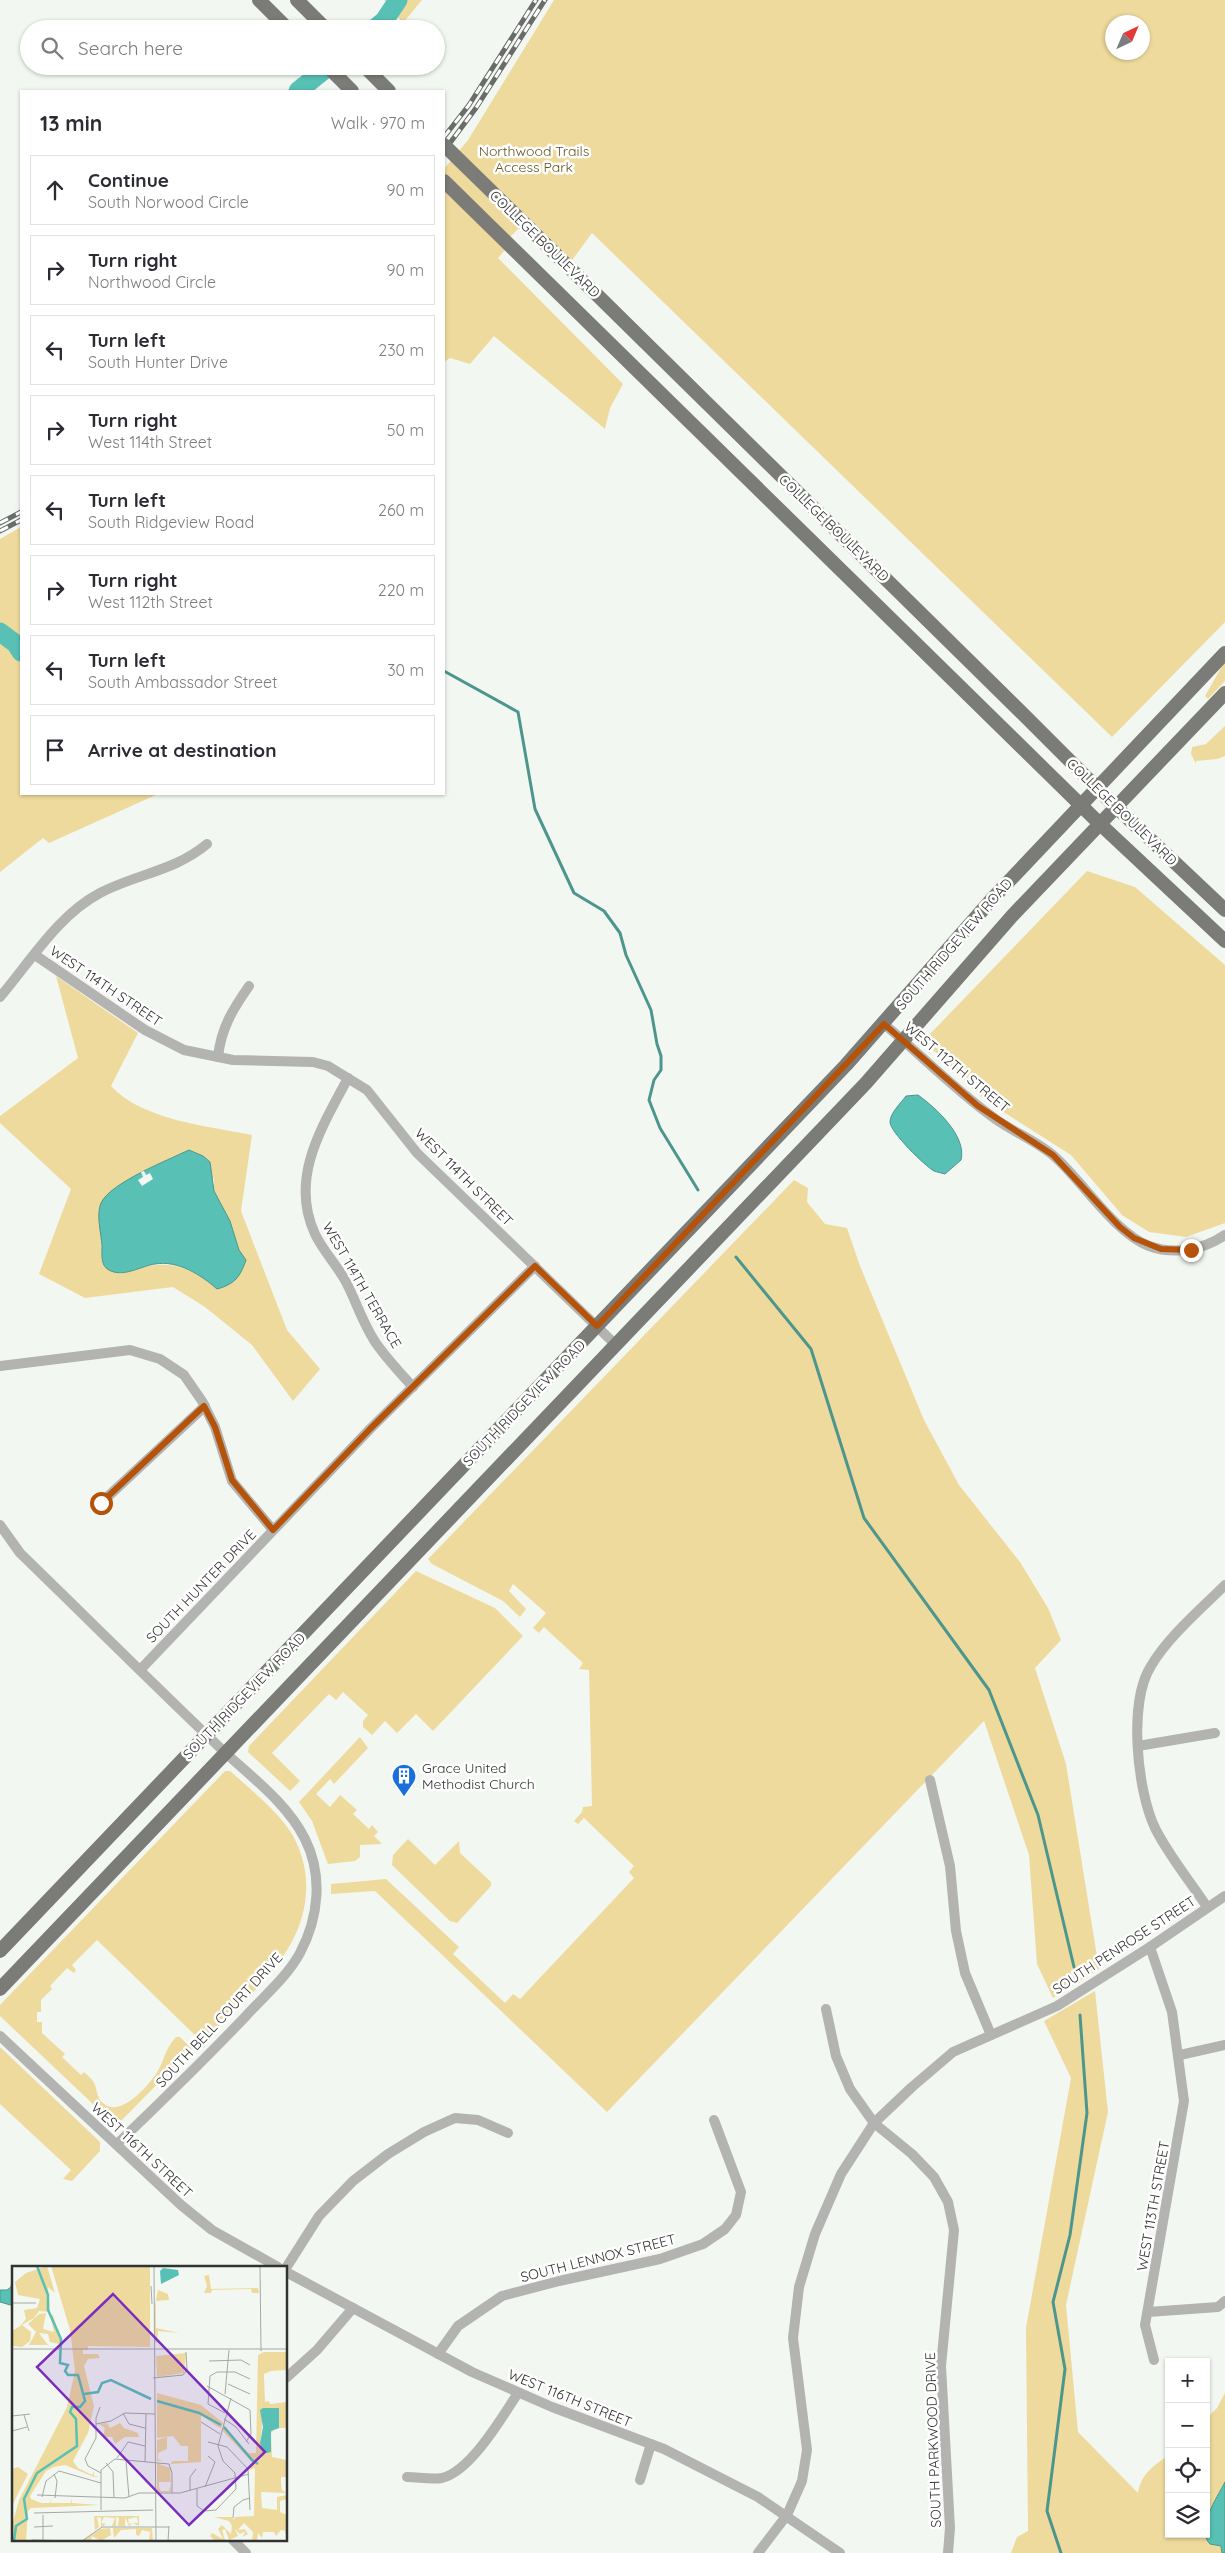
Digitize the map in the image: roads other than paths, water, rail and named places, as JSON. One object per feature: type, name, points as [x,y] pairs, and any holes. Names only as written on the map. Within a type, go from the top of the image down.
[{"type":"main road","points":[[259,0],[279,20]]},
{"type":"main road","points":[[297,0],[317,20]]},
{"type":"main road","points":[[336,75],[351,90]]},
{"type":"main road","points":[[373,75],[389,90]]},
{"type":"main road","name":"COLLEGE BOULEVARD","points":[[445,145],[1026,716],[1116,808],[1225,910]]},
{"type":"main road","name":"COLLEGE BOULEVARD","points":[[445,182],[1100,824],[1225,942]]},
{"type":"main road","name":"SOUTH RIDGEVIEW ROAD","points":[[0,1951],[884,1024],[993,898],[1225,653]]},
{"type":"main road","name":"SOUTH RIDGEVIEW ROAD","points":[[0,1989],[905,1041],[1012,916],[1225,693]]},
{"type":"street","points":[[0,997],[68,917],[83,904],[122,882],[180,863],[207,844]]},
{"type":"street","name":"WEST 114TH STREET","points":[[35,955],[145,1030],[184,1050],[246,1061],[313,1062],[328,1066],[348,1078],[371,1094],[417,1153],[616,1345]]},
{"type":"street","points":[[218,1057],[219,1040],[228,1016],[249,986]]},
{"type":"street","name":"WEST 112TH STREET","points":[[884,1024],[984,1111],[1053,1155],[1120,1227],[1148,1246],[1161,1249],[1191,1250],[1205,1246],[1225,1236]]},
{"type":"street","name":"WEST 114TH TERRACE","points":[[348,1078],[314,1140],[306,1168],[308,1217],[319,1242],[345,1280],[378,1346],[413,1387]]},
{"type":"street","name":"SOUTH HUNTER DRIVE","points":[[140,1670],[273,1530],[535,1266]]},
{"type":"street","points":[[0,1366],[130,1350],[160,1360],[184,1375],[215,1427],[232,1480],[273,1530]]},
{"type":"street","points":[[101,1503],[204,1406]]},
{"type":"street","name":"SOUTH BELL COURT DRIVE","points":[[0,1525],[20,1554],[226,1754],[284,1807],[305,1839],[318,1876],[311,1927],[299,1954],[281,1978],[208,2056],[117,2144]]},
{"type":"street","points":[[1207,1907],[1155,1828],[1145,1791],[1138,1746],[1137,1711],[1140,1690],[1150,1666],[1165,1647],[1225,1585]]},
{"type":"street","points":[[1138,1746],[1215,1733]]},
{"type":"street","points":[[930,1780],[950,1866],[956,1931],[965,1973],[991,2036]]},
{"type":"street","name":"SOUTH PENROSE STREET","points":[[758,2553],[786,2515],[802,2481],[807,2450],[793,2338],[799,2287],[815,2234],[841,2174],[874,2123],[912,2086],[953,2052],[1057,2006],[1150,1947],[1225,1896]]},
{"type":"street","name":"WEST 113TH STREET","points":[[1150,1947],[1172,2012],[1180,2055],[1184,2101],[1145,2325],[1154,2360]]},
{"type":"street","name":"SOUTH PARKWOOD DRIVE","points":[[826,2009],[840,2064],[850,2089],[874,2123],[912,2154],[934,2176],[948,2202],[954,2230],[941,2366],[950,2528],[948,2553]]},
{"type":"street","name":"WEST 116TH STREET","points":[[0,2036],[181,2205],[212,2230],[276,2266]]},
{"type":"street","points":[[1180,2055],[1225,2045]]},
{"type":"street","points":[[288,2267],[319,2216],[353,2181],[388,2154],[424,2132],[455,2118],[478,2120],[508,2133]]},
{"type":"street","name":"SOUTH LENNOX STREET","points":[[438,2354],[458,2326],[502,2296],[558,2281],[660,2259],[703,2244],[725,2229],[736,2215],[741,2192],[714,2120]]},
{"type":"street","name":"WEST 116TH STREET","points":[[288,2271],[472,2372],[651,2444],[758,2497],[840,2553]]},
{"type":"street","points":[[1148,2312],[1218,2307],[1225,2301]]},
{"type":"street","points":[[288,2376],[317,2350],[353,2308]]},
{"type":"street","points":[[407,2477],[442,2478],[468,2461],[489,2437],[518,2392]]},
{"type":"street","points":[[640,2480],[651,2444]]},
{"type":"street","points":[[233,2540],[246,2553]]},
{"type":"water","points":[[918,1095],[949,1123],[959,1142],[962,1151],[961,1160],[945,1174],[934,1171],[923,1163],[902,1141],[890,1122],[896,1108],[906,1096]]},
{"type":"water","points":[[189,1150],[203,1156],[210,1162],[214,1191],[230,1221],[239,1250],[246,1260],[239,1275],[233,1282],[217,1289],[189,1270],[172,1264],[155,1264],[122,1273],[116,1273],[107,1269],[103,1264],[102,1257],[99,1218],[101,1203],[107,1195],[127,1180]]},
{"type":"water","points":[[12,2281],[12,2305],[0,2302],[0,2290],[7,2290],[11,2287]]},
{"type":"water","points":[[1225,2482],[1225,2553],[1222,2553],[1221,2546],[1210,2544],[1206,2538],[1210,2538],[1210,2511]]},
{"type":"waterway","points":[[385,20],[398,0]]},
{"type":"waterway","points":[[299,90],[318,75]]},
{"type":"waterway","points":[[0,632],[16,644],[20,650]]},
{"type":"waterway","points":[[445,672],[518,712],[535,809],[574,893],[604,911],[620,933],[626,955],[651,1010],[661,1056],[661,1070],[654,1080],[649,1100],[660,1128],[698,1190]]},
{"type":"waterway","points":[[736,1257],[811,1349],[864,1518],[989,1690],[1038,1815],[1074,1967]]},
{"type":"waterway","points":[[1061,2553],[1047,2511],[1065,2369],[1053,2302],[1070,2235],[1087,2113],[1080,2015]]},
{"type":"railway","points":[[445,136],[469,105],[536,0]]},
{"type":"railway","points":[[445,150],[476,108],[545,0]]},
{"type":"railway","points":[[0,523],[20,513]]},
{"type":"railway","points":[[0,531],[20,521]]},
{"type":"place","name":"Grace United Methodist Church","points":[[404,1797]]},
{"type":"park label","name":"Northwood Trails Access Park","points":[[534,160]]}]
